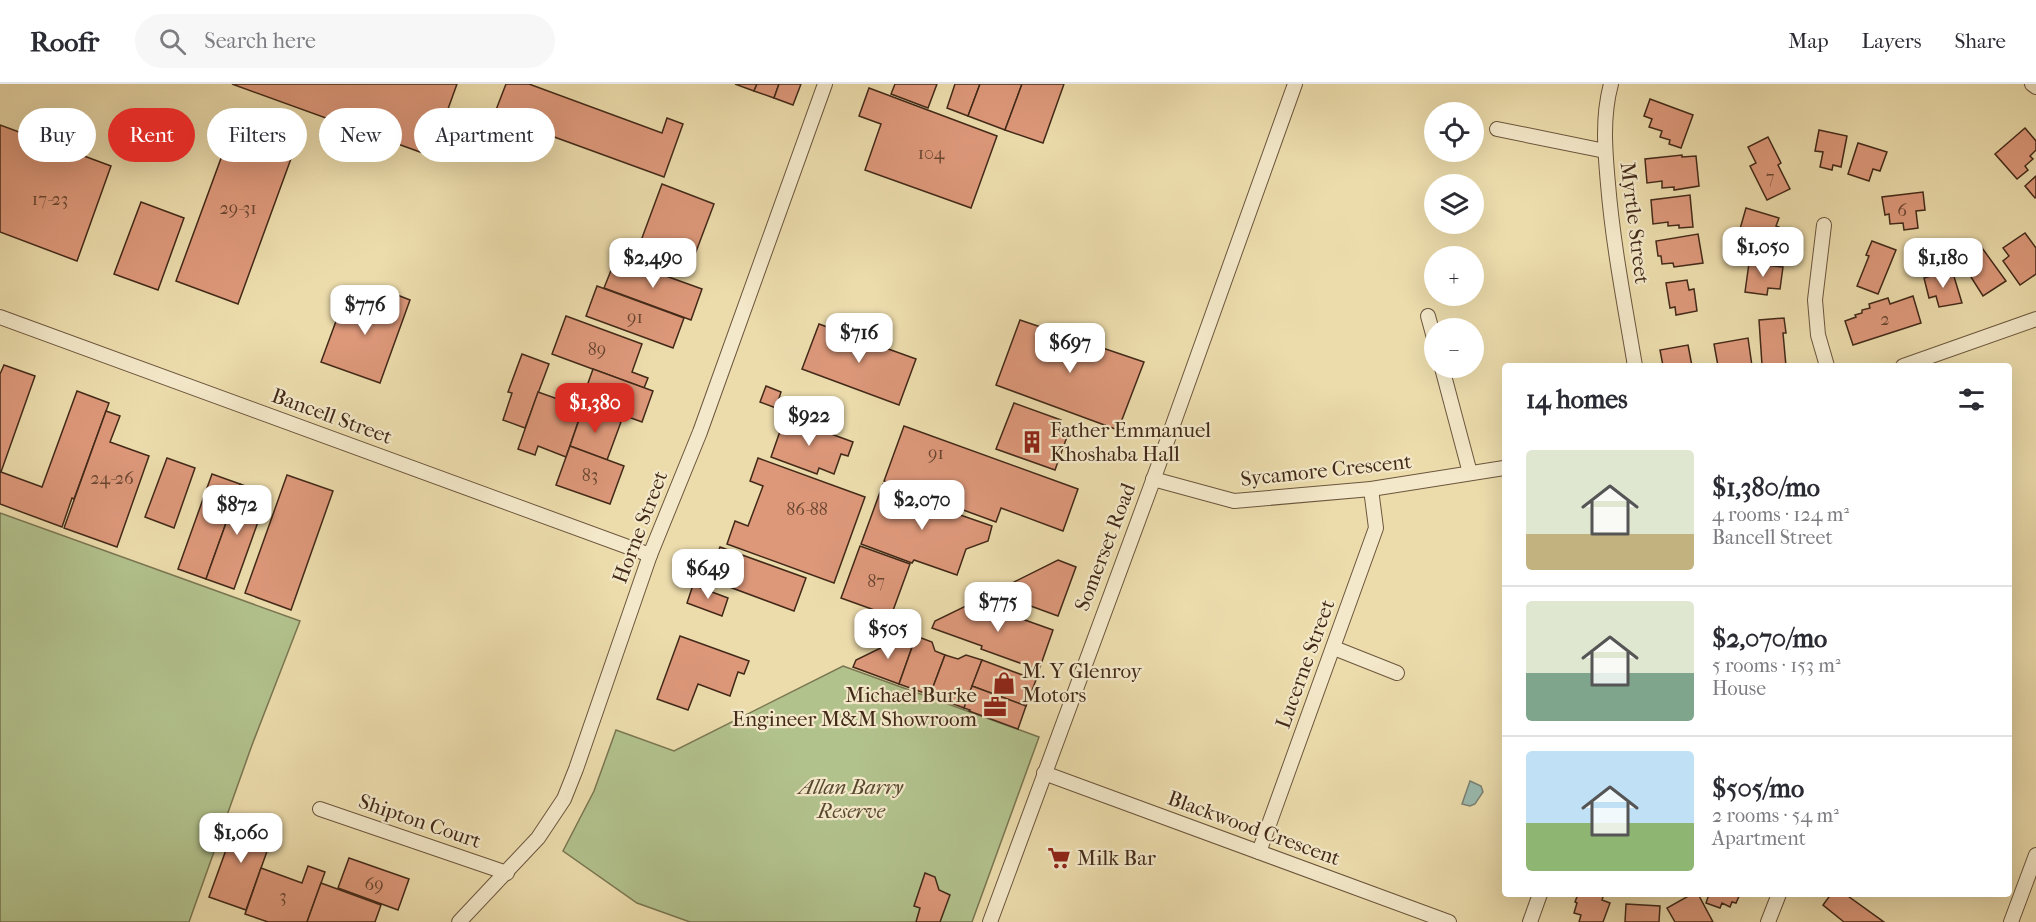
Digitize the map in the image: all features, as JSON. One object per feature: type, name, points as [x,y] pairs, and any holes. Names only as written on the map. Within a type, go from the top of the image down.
[{"type":"street","name":"Horne Street","points":[[459,922],[538,838],[564,799],[650,555],[700,432],[825,84]]},
{"type":"street","name":"Myrtle Street","points":[[1611,84],[1605,117],[1605,151],[1611,226],[1634,363]]},
{"type":"street","points":[[2032,84],[2036,87]]},
{"type":"street","name":"Somerset Road","points":[[990,922],[1153,479],[1291,85]]},
{"type":"street","points":[[1497,129],[1605,151]]},
{"type":"street","points":[[1824,225],[1815,300],[1818,335],[1826,363]]},
{"type":"street","name":"Bancell Street","points":[[0,316],[650,555]]},
{"type":"street","points":[[1911,363],[2036,319]]},
{"type":"street","points":[[1445,378],[1470,473]]},
{"type":"street","name":"Sycamore Crescent","points":[[1153,479],[1233,501],[1371,489],[1502,468]]},
{"type":"street","name":"Lucerne Street","points":[[1259,852],[1377,528],[1371,489]]},
{"type":"street","points":[[1334,648],[1397,673]]},
{"type":"street","name":"Blackwood Crescent","points":[[1044,773],[1449,922]]},
{"type":"street","name":"Shipton Court","points":[[320,809],[507,873]]},
{"type":"street","points":[[2012,922],[2036,855]]},
{"type":"street","points":[[1530,922],[1539,897]]},
{"type":"street","points":[[1768,922],[1778,897]]},
{"type":"green space","points":[[0,513],[300,621],[252,745],[189,922],[0,922]]},
{"type":"green space","name":"Allan Barry Reserve","points":[[843,666],[1039,737],[972,922],[690,922],[637,903],[563,851],[594,791],[616,730],[674,751]]},
{"type":"water","points":[[1470,781],[1481,786],[1483,792],[1475,804],[1470,806],[1462,804]]},
{"type":"building","points":[[232,84],[457,84],[448,108],[414,108],[414,150],[402,146],[402,108],[319,108],[319,115],[307,111],[307,108],[298,108]]},
{"type":"building","points":[[506,84],[529,84],[662,133],[667,118],[683,124],[664,177],[555,137],[555,108],[497,108]]},
{"type":"building","points":[[735,84],[757,84],[754,91]]},
{"type":"building","points":[[757,84],[779,84],[774,98],[754,91]]},
{"type":"building","points":[[779,84],[801,84],[793,105],[774,98]]},
{"type":"building","points":[[895,84],[937,84],[928,108],[891,94]]},
{"type":"building","points":[[955,84],[980,84],[968,116],[947,108]]},
{"type":"building","points":[[980,84],[1022,84],[1005,130],[968,116]]},
{"type":"building","points":[[1022,84],[1064,84],[1043,143],[1005,130]]},
{"type":"building","points":[[869,88],[997,136],[971,208],[865,170],[881,124],[859,116]]},
{"type":"building","points":[[1650,99],[1693,115],[1681,148],[1669,144],[1670,140],[1660,137],[1662,131],[1649,127],[1652,119],[1644,116]]},
{"type":"building","points":[[0,125],[18,132],[18,162],[96,160],[111,166],[77,261],[0,232]]},
{"type":"building","points":[[2025,128],[2036,141],[2036,150],[2030,156],[2033,159],[2025,166],[2028,170],[2017,179],[1995,154]]},
{"type":"building","points":[[1819,130],[1847,136],[1841,167],[1833,165],[1832,170],[1820,167],[1823,152],[1815,151]]},
{"type":"building","points":[[1768,137],[1781,163],[1778,165],[1790,189],[1767,200],[1750,166],[1756,163],[1748,147]]},
{"type":"building","points":[[1858,143],[1887,152],[1880,171],[1873,169],[1869,181],[1848,174]]},
{"type":"building","points":[[1682,155],[1682,157],[1696,156],[1699,186],[1674,190],[1674,187],[1662,188],[1662,181],[1647,183],[1645,159]]},
{"type":"building","points":[[220,162],[290,162],[238,304],[176,281]]},
{"type":"building","points":[[2036,176],[2036,197],[2035,198],[2025,186]]},
{"type":"building","points":[[662,184],[714,204],[691,265],[639,246]]},
{"type":"building","points":[[1923,192],[1925,210],[1916,211],[1918,228],[1904,230],[1903,223],[1890,224],[1889,214],[1885,215],[1882,197]]},
{"type":"building","points":[[1690,195],[1693,227],[1668,226],[1668,222],[1653,224],[1651,200]]},
{"type":"building","points":[[141,202],[184,218],[158,290],[114,274]]},
{"type":"building","points":[[1746,208],[1779,218],[1775,240],[1761,236],[1759,242],[1738,236]]},
{"type":"building","points":[[2025,233],[2036,248],[2036,274],[2020,285],[2003,261],[2009,256],[2003,248]]},
{"type":"building","points":[[1698,234],[1703,263],[1674,267],[1673,263],[1662,264],[1661,256],[1658,256],[1656,241]]},
{"type":"building","points":[[1872,241],[1896,250],[1878,294],[1857,286],[1869,256],[1866,255]]},
{"type":"building","points":[[1977,241],[2006,281],[1983,296],[1957,255]]},
{"type":"building","points":[[616,258],[702,289],[691,320],[604,288]]},
{"type":"building","points":[[1749,263],[1783,267],[1780,289],[1768,288],[1767,295],[1745,292]]},
{"type":"building","points":[[1952,270],[1962,303],[1939,307],[1936,296],[1929,298],[1924,278]]},
{"type":"building","points":[[1687,280],[1689,290],[1694,289],[1697,311],[1676,315],[1675,307],[1670,308],[1666,283]]},
{"type":"building","points":[[597,286],[684,318],[673,348],[586,316]]},
{"type":"building","points":[[387,291],[410,300],[380,383],[321,362],[346,294],[375,304],[372,312],[378,314]]},
{"type":"building","points":[[1913,296],[1921,323],[1853,345],[1845,321],[1856,317],[1855,315],[1862,313],[1862,310],[1870,308],[1869,304],[1888,298],[1890,304]]},
{"type":"building","points":[[566,316],[642,344],[632,372],[648,378],[644,388],[552,354]]},
{"type":"building","points":[[1784,318],[1786,363],[1762,363],[1759,320]]},
{"type":"building","points":[[1020,320],[1144,362],[1118,430],[996,385]]},
{"type":"building","points":[[819,324],[916,359],[899,405],[802,369]]},
{"type":"building","points":[[1748,338],[1752,363],[1717,363],[1714,344]]},
{"type":"building","points":[[1688,345],[1691,363],[1662,363],[1660,350]]},
{"type":"building","points":[[522,354],[549,364],[525,428],[503,420],[512,393],[508,392]]},
{"type":"building","points":[[4,365],[35,376],[1,472],[42,487],[77,391],[109,403],[62,527],[0,504],[0,374]]},
{"type":"building","points":[[593,369],[653,391],[642,422],[582,400]]},
{"type":"building","points":[[766,386],[781,392],[776,408],[760,402]]},
{"type":"building","points":[[538,392],[583,408],[566,457],[538,446],[535,455],[518,449]]},
{"type":"building","name":"Father Emmanuel Khoshaba Hall","points":[[1014,403],[1061,420],[1057,431],[1068,434],[1055,470],[996,449]]},
{"type":"building","points":[[583,408],[621,422],[607,460],[570,446]]},
{"type":"building","points":[[106,411],[120,416],[110,442],[149,456],[117,547],[64,528]]},
{"type":"building","points":[[785,417],[853,442],[848,456],[841,454],[834,474],[819,468],[817,474],[771,457]]},
{"type":"building","points":[[904,426],[1078,489],[1063,531],[1001,508],[996,522],[884,481]]},
{"type":"building","points":[[570,446],[624,466],[610,504],[556,485]]},
{"type":"building","points":[[167,458],[195,468],[174,528],[145,517]]},
{"type":"building","points":[[758,458],[865,497],[834,583],[727,544],[735,521],[748,526],[763,486],[750,481]]},
{"type":"building","points":[[212,474],[240,484],[206,579],[178,569]]},
{"type":"building","points":[[287,475],[333,491],[291,610],[245,593]]},
{"type":"building","points":[[240,484],[268,494],[234,589],[206,579]]},
{"type":"building","points":[[883,484],[992,526],[988,541],[966,549],[957,575],[914,560],[912,563],[861,544]]},
{"type":"building","points":[[860,546],[910,564],[891,616],[841,598]]},
{"type":"building","points":[[720,547],[806,578],[794,611],[708,579]]},
{"type":"building","points":[[1058,560],[1076,567],[1058,616],[998,594],[1000,589]]},
{"type":"building","points":[[693,585],[728,598],[722,616],[687,603]]},
{"type":"building","points":[[974,602],[1053,630],[1039,670],[932,628],[935,621]]},
{"type":"building","points":[[909,634],[916,636],[899,684],[853,667],[856,660]]},
{"type":"building","points":[[680,636],[749,661],[744,674],[738,672],[730,696],[698,684],[688,710],[657,699]]},
{"type":"building","points":[[916,636],[932,642],[935,651],[945,655],[930,695],[899,684]]},
{"type":"building","points":[[945,655],[958,659],[966,655],[982,660],[964,708],[930,695]]},
{"type":"building","name":"M. Y Glenroy Motors","points":[[982,660],[1036,680],[1026,706],[972,686]]},
{"type":"building","name":"Michael Burke Engineer M&M Showroom","points":[[972,686],[1026,706],[1018,729],[964,708]]},
{"type":"building","points":[[239,814],[257,820],[263,840],[270,843],[246,910],[209,897]]},
{"type":"building","points":[[349,858],[409,879],[398,910],[338,888]]},
{"type":"building","points":[[308,866],[325,872],[307,922],[268,922],[245,914],[261,868],[302,883]]},
{"type":"building","points":[[925,873],[935,877],[939,890],[950,895],[940,922],[916,922],[920,908],[914,906]]},
{"type":"building","points":[[321,883],[381,905],[375,922],[307,922]]},
{"type":"building","points":[[1577,897],[1603,897],[1602,900],[1610,903],[1603,922],[1579,922],[1581,915],[1574,913],[1577,903],[1575,902]]},
{"type":"building","points":[[1687,897],[1700,897],[1713,922],[1675,922],[1667,908]]},
{"type":"building","points":[[1708,897],[1739,897],[1736,903],[1732,902],[1730,907],[1722,903],[1720,908],[1706,903]]},
{"type":"building","points":[[1829,897],[1849,897],[1884,922],[1844,922],[1823,905]]},
{"type":"building","points":[[1626,904],[1660,906],[1659,922],[1625,922]]},
{"type":"place","name":"Father Emmanuel Khoshaba Hall","points":[[1032,442]]},
{"type":"place","name":"M. Y Glenroy Motors","points":[[1004,683]]},
{"type":"place","name":"Michael Burke Engineer M&M Showroom","points":[[995,707]]},
{"type":"place","name":"Milk Bar","points":[[1059,858]]}]
